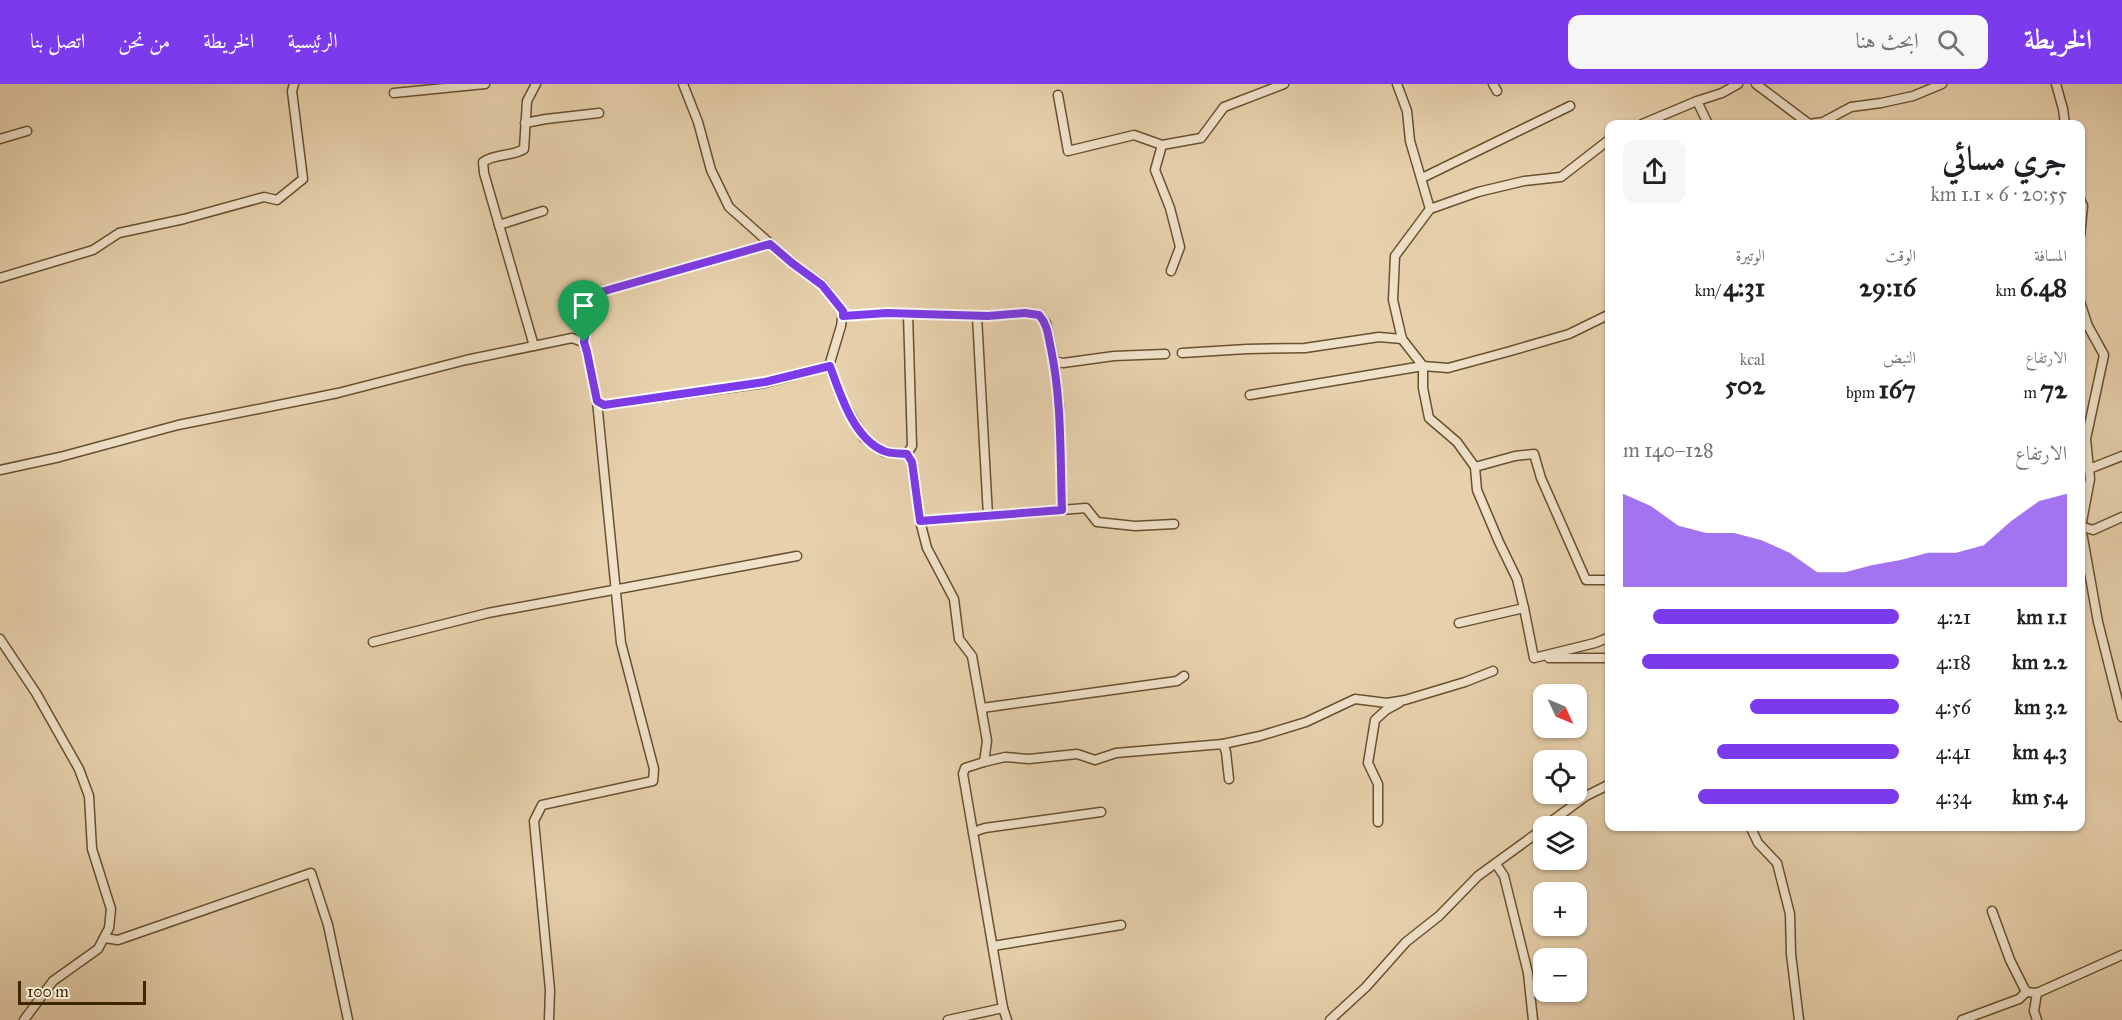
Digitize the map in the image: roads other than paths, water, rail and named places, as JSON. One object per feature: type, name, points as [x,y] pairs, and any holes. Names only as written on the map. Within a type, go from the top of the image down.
[{"type":"street","points":[[0,278],[93,250],[119,233],[184,219],[264,196],[277,200],[303,179],[293,102],[294,84]]},
{"type":"street","points":[[394,93],[485,84]]},
{"type":"street","points":[[534,346],[484,173],[483,162],[492,156],[518,153],[524,149],[527,101],[536,84]]},
{"type":"street","points":[[683,84],[698,122],[711,170],[729,207],[792,263],[822,285],[843,311],[830,366],[845,405],[864,438],[884,452],[907,454]]},
{"type":"street","points":[[1058,95],[1068,151],[1134,135],[1162,145],[1201,138],[1224,108],[1284,84]]},
{"type":"street","points":[[1397,84],[1407,111],[1410,141],[1430,209]]},
{"type":"street","points":[[1652,120],[1722,93],[1738,84]]},
{"type":"street","points":[[1756,84],[1804,120]]},
{"type":"street","points":[[1827,120],[1851,107],[1912,96],[1942,84]]},
{"type":"street","points":[[2056,84],[2064,120]]},
{"type":"street","points":[[1697,101],[1706,120]]},
{"type":"street","points":[[1422,178],[1570,106]]},
{"type":"street","points":[[525,123],[546,118],[599,113]]},
{"type":"street","points":[[0,138],[27,131]]},
{"type":"street","points":[[1534,658],[1517,579],[1477,490],[1475,467],[1456,442],[1430,418],[1424,388],[1423,366],[1402,339],[1393,300],[1395,256],[1430,209],[1478,192],[1561,177],[1605,143]]},
{"type":"street","points":[[1162,145],[1155,170],[1170,208],[1180,247],[1171,272]]},
{"type":"street","points":[[499,225],[543,211]]},
{"type":"street","points":[[549,1020],[550,990],[534,821],[542,805],[653,782],[654,769],[621,643],[603,480],[597,401],[584,342],[587,324],[583,304],[587,296],[770,244]]},
{"type":"street","points":[[843,316],[887,313],[977,316],[1025,313],[1039,315],[1046,323],[1054,361],[1059,405],[1062,510]]},
{"type":"street","points":[[907,454],[912,446],[908,314]]},
{"type":"street","points":[[977,316],[988,516]]},
{"type":"street","points":[[1250,395],[1423,366],[1448,368],[1569,334],[1605,316]]},
{"type":"street","points":[[2085,317],[2104,355],[2086,439],[2090,479],[2085,505]]},
{"type":"street","points":[[1182,353],[1305,348],[1379,337],[1402,339]]},
{"type":"street","points":[[0,470],[60,457],[178,425],[338,393],[466,360],[572,338],[584,342]]},
{"type":"street","points":[[1054,361],[1063,363],[1114,356],[1166,354]]},
{"type":"street","points":[[597,401],[604,405],[765,382],[830,366]]},
{"type":"street","points":[[2085,414],[2091,412]]},
{"type":"street","points":[[907,454],[912,462],[920,521],[927,548],[954,599],[959,639],[972,656],[987,741],[984,762]]},
{"type":"street","points":[[1475,467],[1515,456],[1534,454],[1541,478],[1586,580],[1605,580]]},
{"type":"street","points":[[2089,469],[2122,456]]},
{"type":"street","points":[[920,521],[1086,508],[1097,522],[1135,526],[1174,524]]},
{"type":"street","points":[[2085,527],[2093,530],[2122,517]]},
{"type":"street","points":[[2085,549],[2098,622],[2122,717]]},
{"type":"street","points":[[373,642],[488,613],[797,556]]},
{"type":"street","points":[[1459,623],[1524,609]]},
{"type":"street","points":[[0,639],[69,748],[86,788],[92,849],[111,909],[109,928],[98,949],[53,981],[24,1020]]},
{"type":"street","points":[[1534,658],[1605,639]]},
{"type":"street","points":[[1534,658],[1605,658]]},
{"type":"street","points":[[1007,1020],[1003,1008],[963,774],[965,768],[1005,757],[1029,759],[1077,754],[1095,760],[1116,753],[1223,744],[1306,722],[1355,699],[1388,703],[1405,700],[1493,671]]},
{"type":"street","points":[[982,708],[1177,681],[1184,676]]},
{"type":"street","points":[[1378,822],[1378,784],[1368,763],[1376,720],[1386,710],[1405,700]]},
{"type":"street","points":[[1223,744],[1226,752],[1228,779]]},
{"type":"street","points":[[1559,816],[1586,796],[1605,786]]},
{"type":"street","points":[[973,832],[986,828],[1101,812]]},
{"type":"street","points":[[1752,831],[1758,843],[1776,863],[1787,904],[1799,1020]]},
{"type":"street","points":[[1330,1020],[1366,987],[1406,942],[1439,916],[1478,876],[1533,836]]},
{"type":"street","points":[[1497,864],[1504,876],[1528,973],[1533,1020]]},
{"type":"street","points":[[104,938],[118,940],[311,873],[328,925],[348,1020]]},
{"type":"street","points":[[1992,911],[2010,960],[2026,992]]},
{"type":"street","points":[[993,946],[1121,925]]},
{"type":"street","points":[[2026,992],[2037,993],[2122,955]]},
{"type":"street","points":[[1962,1020],[2019,999],[2026,992]]},
{"type":"street","points":[[2037,993],[2034,1011],[2037,1020]]},
{"type":"street","points":[[948,1020],[1003,1008]]}]
